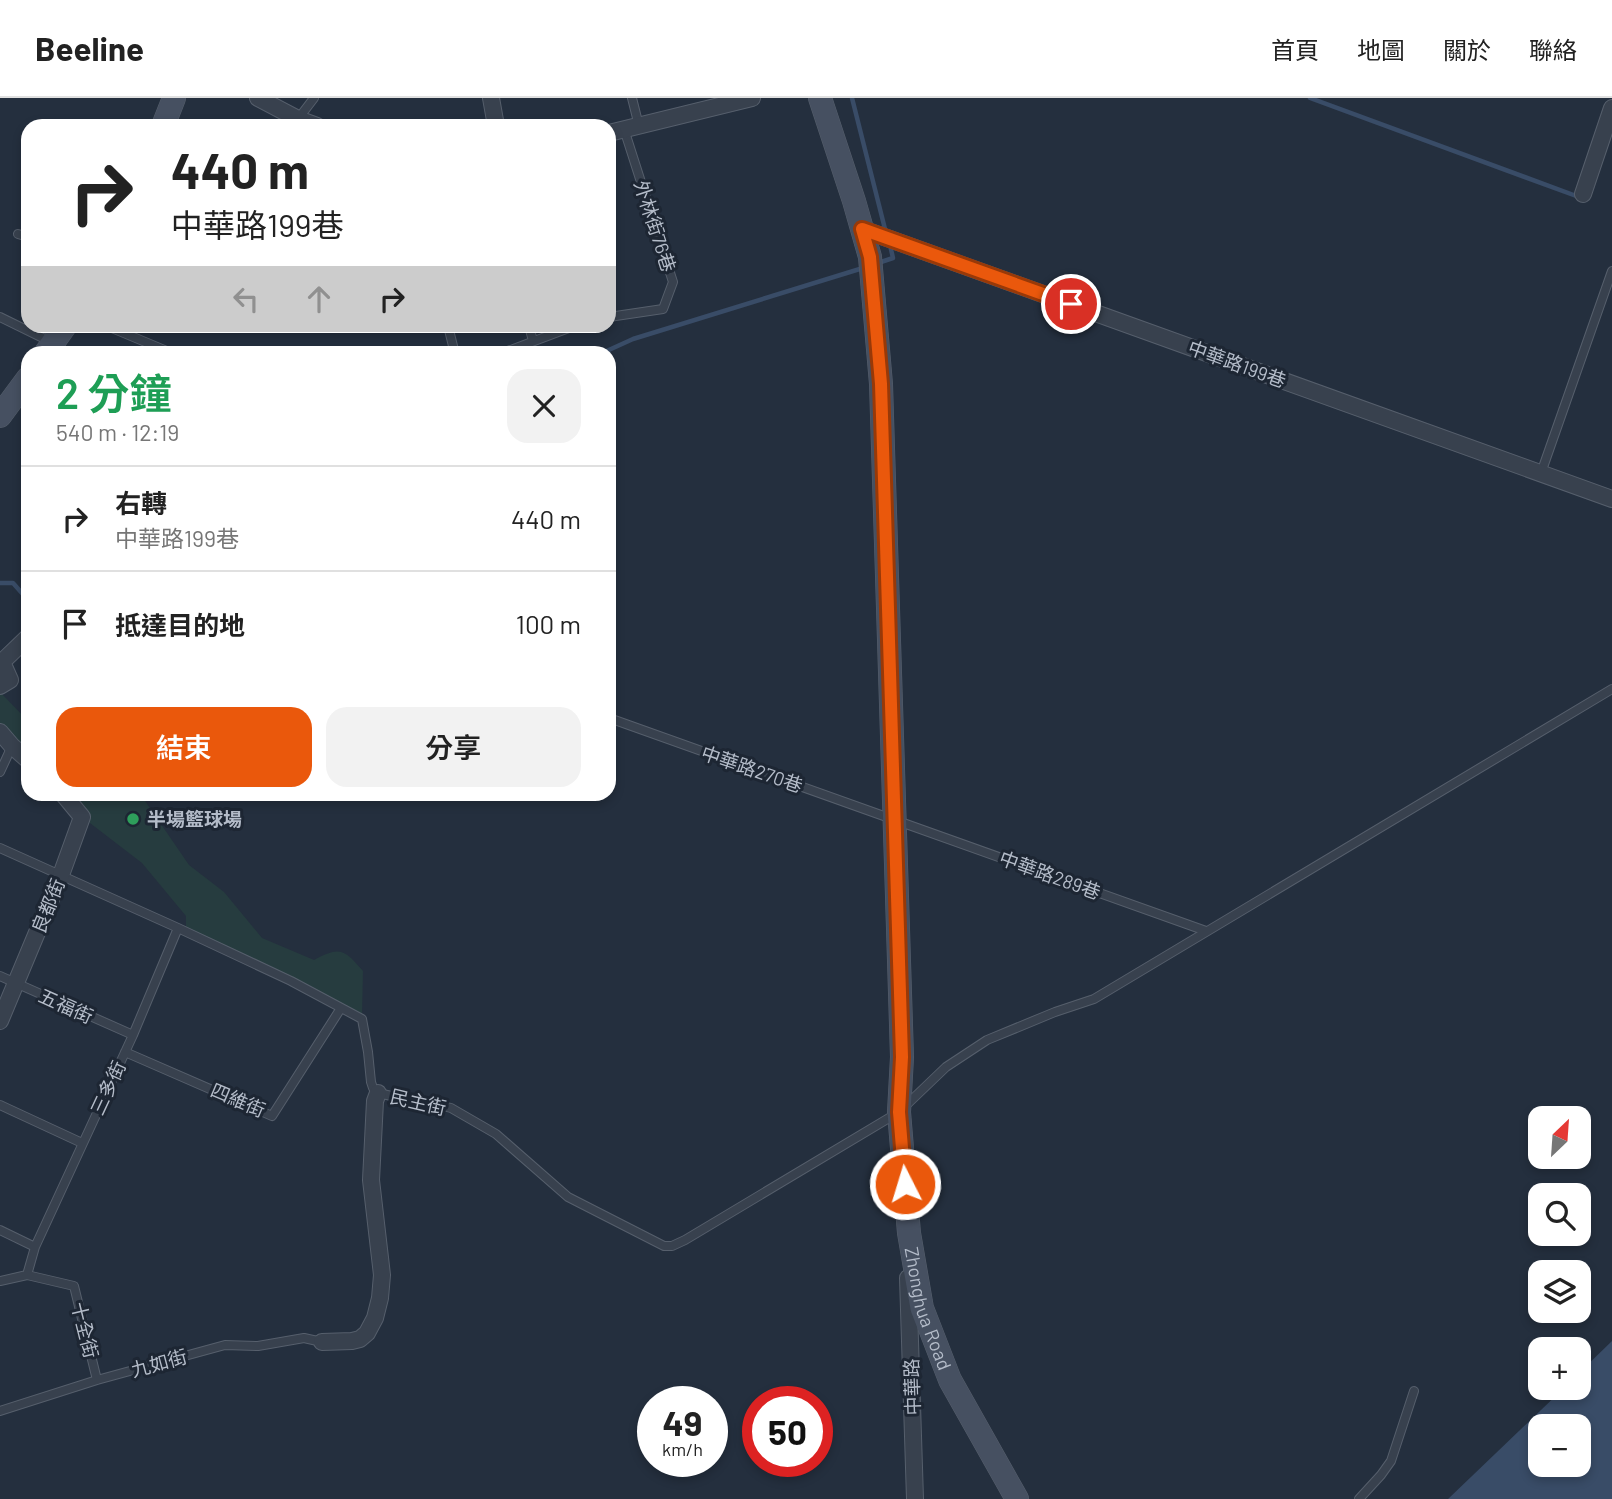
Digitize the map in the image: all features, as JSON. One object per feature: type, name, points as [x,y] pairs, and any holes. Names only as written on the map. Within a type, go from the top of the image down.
[{"type":"main road","points":[[166,119],[174,98]]},
{"type":"main road","name":"Zhonghua Road","points":[[820,98],[870,257],[881,384],[902,1057],[899,1112],[909,1233],[922,1307],[950,1380],[1017,1499]]},
{"type":"main road","points":[[9,408],[21,389]]},
{"type":"street","points":[[258,98],[298,119]]},
{"type":"street","points":[[491,98],[495,119]]},
{"type":"street","points":[[624,129],[693,109],[752,98]]},
{"type":"street","points":[[1583,194],[1612,108]]},
{"type":"street","name":"中華路199巷","points":[[862,229],[1612,499]]},
{"type":"street","points":[[0,685],[10,680],[2,662],[21,644]]},
{"type":"street","points":[[0,732],[21,754]]},
{"type":"street","name":"良都街","points":[[0,1021],[61,875],[82,817],[69,801]]},
{"type":"street","points":[[322,1342],[360,1339],[367,1333],[375,1318],[380,1298],[382,1276],[371,1180],[375,1101],[378,1093]]},
{"type":"street","name":"中華路","points":[[909,1233],[915,1499]]},
{"type":"lane","points":[[298,119],[314,98]]},
{"type":"lane","points":[[624,129],[632,98]]},
{"type":"lane","name":"外林街76巷","points":[[616,316],[663,309],[673,282],[624,129]]},
{"type":"lane","points":[[1541,473],[1612,271]]},
{"type":"lane","points":[[0,317],[21,326]]},
{"type":"lane","points":[[38,333],[54,340]]},
{"type":"lane","points":[[124,333],[155,346]]},
{"type":"lane","points":[[531,333],[533,341]]},
{"type":"lane","points":[[520,346],[555,333]]},
{"type":"lane","points":[[899,1112],[946,1067],[987,1040],[1094,999],[1612,689]]},
{"type":"lane","name":"中華路270巷","points":[[616,720],[894,819]]},
{"type":"lane","points":[[0,772],[12,746]]},
{"type":"lane","name":"中華路289巷","points":[[894,819],[1206,931]]},
{"type":"lane","name":"民主街","points":[[0,848],[291,981],[362,1019],[371,1082],[378,1093],[450,1108],[496,1135],[568,1197],[664,1245],[672,1246],[685,1240],[899,1112]]},
{"type":"lane","name":"三多街","points":[[27,1275],[35,1247],[133,1035],[178,928]]},
{"type":"lane","name":"五福街","points":[[0,976],[133,1035]]},
{"type":"lane","name":"四維街","points":[[125,1052],[272,1116],[341,1008]]},
{"type":"lane","points":[[0,1105],[82,1143]]},
{"type":"lane","points":[[0,1230],[35,1247]]},
{"type":"lane","points":[[0,1281],[27,1275]]},
{"type":"lane","name":"十全街","points":[[27,1275],[74,1286],[97,1380]]},
{"type":"lane","name":"九如街","points":[[0,1410],[225,1345],[258,1346],[304,1338],[322,1342]]},
{"type":"lane","points":[[1359,1499],[1391,1461],[1414,1391]]},
{"type":"green space","points":[[0,692],[21,714],[21,749],[0,724]]},
{"type":"green space","points":[[69,801],[145,801],[189,865],[224,892],[262,938],[314,960],[336,952],[351,958],[363,971],[362,1015],[186,927],[186,916],[142,863],[86,820]]},
{"type":"water","points":[[1612,1341],[1612,1499],[1448,1499],[1528,1422],[1528,1477],[1591,1477],[1591,1414],[1537,1414],[1551,1400],[1591,1400],[1591,1361]]},
{"type":"waterway","points":[[852,98],[886,233]]},
{"type":"waterway","points":[[1310,98],[1579,197]]},
{"type":"waterway","points":[[878,263],[893,258],[890,245]]},
{"type":"waterway","points":[[616,347],[633,339],[863,268]]},
{"type":"waterway","points":[[0,583],[13,583],[21,592]]},
{"type":"place","name":"半場籃球場","points":[[133,819]]},
{"type":"route","points":[[905,1184],[899,1112],[902,1057],[881,384],[870,257],[862,229],[1071,304]]}]
